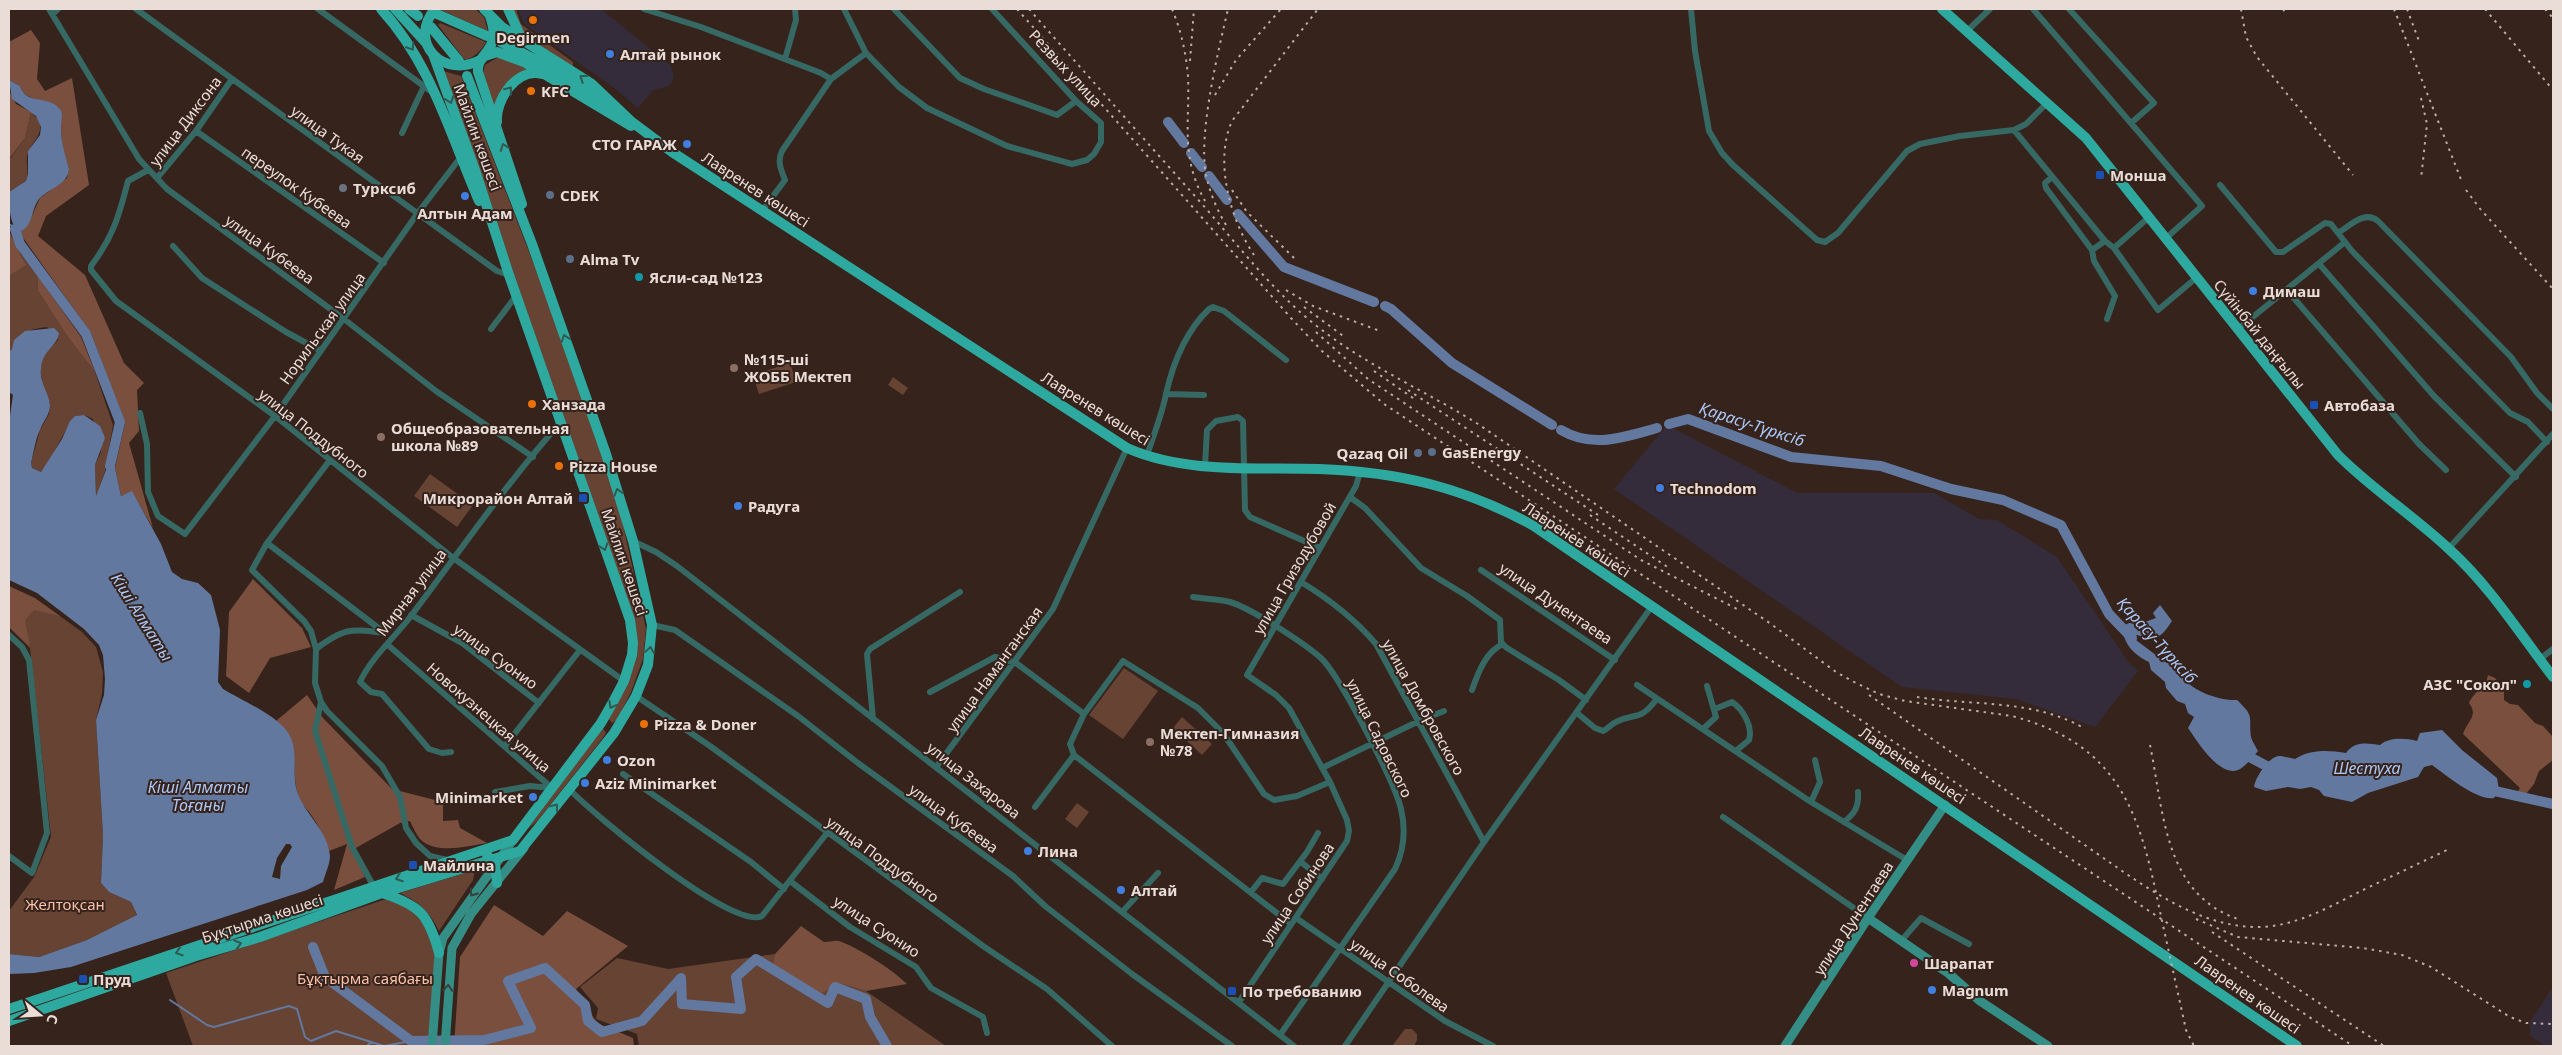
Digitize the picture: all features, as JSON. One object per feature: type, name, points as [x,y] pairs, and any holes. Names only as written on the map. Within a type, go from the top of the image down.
[{"type":"main road","points":[[380,9],[414,51],[436,94],[460,158],[502,253]]},
{"type":"main road","points":[[395,9],[427,43]]},
{"type":"main road","points":[[409,9],[418,16]]},
{"type":"main road","points":[[508,9],[513,24],[522,38]]},
{"type":"main road","name":"Сүйінбай даңғылы","points":[[1942,9],[2086,138],[2338,455],[2374,489],[2448,548],[2473,573],[2553,677]]},
{"type":"main road","points":[[427,43],[426,24],[436,12],[487,36]]},
{"type":"main road","points":[[487,12],[494,32],[492,43],[478,66],[478,72],[518,190],[532,244]]},
{"type":"main road","name":"Лавренев көшесі","points":[[487,12],[522,38],[592,84],[632,122],[652,137],[762,211],[1127,448],[1147,456],[1205,466],[1360,472],[1429,482],[1465,493],[1534,526],[2298,1046]]},
{"type":"main road","name":"Майлин көшесі","points":[[431,27],[459,61]]},
{"type":"main road","points":[[501,42],[554,70],[632,122]]},
{"type":"main road","name":"Майлин көшесі","points":[[427,43],[433,54],[476,172],[508,275],[632,632],[632,655],[624,681],[601,723],[513,840]]},
{"type":"main road","name":"Лавренев көшесі","points":[[483,58],[497,52],[506,54],[545,74],[604,112],[652,137]]},
{"type":"main road","points":[[433,54],[453,66],[468,70],[483,58]]},
{"type":"main road","name":"Майлин көшесі","points":[[468,70],[606,454],[633,541],[652,625],[648,665],[636,696],[614,733],[526,846]]},
{"type":"main road","points":[[497,128],[498,109],[511,87],[528,74],[536,72],[545,74]]},
{"type":"main road","points":[[601,723],[614,733]]},
{"type":"main road","name":"Бұқтырма көшесі","points":[[9,1020],[196,956],[252,940],[378,890],[447,860],[513,840]]},
{"type":"main road","name":"Бұқтырма көшесі","points":[[9,1009],[378,890],[496,859],[526,846]]},
{"type":"main road","points":[[480,851],[496,859],[497,883]]},
{"type":"main road","points":[[378,890],[401,899],[419,910],[430,924],[439,953]]},
{"type":"street","points":[[51,11],[58,9]]},
{"type":"street","name":"улица Тукая","points":[[136,9],[417,214],[497,271],[508,275]]},
{"type":"street","points":[[318,9],[436,94]]},
{"type":"street","points":[[644,9],[785,59],[831,79]]},
{"type":"street","points":[[785,59],[796,20],[796,9]]},
{"type":"street","points":[[762,211],[785,180],[779,157],[831,79],[866,53],[844,9]]},
{"type":"street","points":[[894,9],[960,78],[984,89],[1057,115],[1076,101]]},
{"type":"street","name":"Резвых улица","points":[[866,53],[899,87],[927,108],[1007,146],[1072,164],[1087,160],[1094,154],[1101,142],[1101,123],[1076,101],[992,9]]},
{"type":"street","points":[[1691,9],[1695,51],[1709,131],[1722,153],[1733,165],[1817,240],[1825,242],[1838,234],[1907,151],[1920,144],[1960,136],[2014,130],[2026,124],[2048,102]]},
{"type":"street","points":[[1967,31],[1990,9]]},
{"type":"street","points":[[2033,9],[2202,206],[2165,239]]},
{"type":"street","points":[[2069,9],[2154,104],[2131,123]]},
{"type":"street","name":"улица Кубеева","points":[[51,11],[139,158],[167,189],[344,319],[436,391],[533,457]]},
{"type":"street","name":"улица Диксона","points":[[157,178],[196,131],[232,79]]},
{"type":"street","points":[[402,133],[424,86]]},
{"type":"street","points":[[2014,130],[2105,241],[2114,248],[2158,310],[2196,278]]},
{"type":"street","name":"переулок Кубеева","points":[[196,131],[384,263]]},
{"type":"street","name":"Норильская улица","points":[[140,413],[147,444],[148,492],[158,516],[184,534],[274,416],[417,214],[460,158]]},
{"type":"street","name":"улица Поддубного","points":[[148,170],[128,181],[115,226],[107,244],[91,266],[91,270],[116,301],[274,416],[452,557],[624,681]]},
{"type":"street","points":[[2052,177],[2044,186],[2092,250],[2094,261],[2115,296],[2107,319]]},
{"type":"street","points":[[2220,185],[2276,252],[2283,252],[2325,223],[2331,224],[2345,242],[2510,413],[2528,422],[2547,442]]},
{"type":"street","points":[[2338,233],[2366,216],[2372,216],[2511,357],[2537,393],[2553,410]]},
{"type":"street","points":[[2114,248],[2148,218]]},
{"type":"street","points":[[2092,250],[2105,241]]},
{"type":"street","points":[[2238,329],[2345,242]]},
{"type":"street","points":[[173,246],[202,278],[286,332],[321,351]]},
{"type":"street","points":[[2320,264],[2434,396],[2516,477]]},
{"type":"street","points":[[2287,290],[2418,444],[2446,470]]},
{"type":"street","points":[[491,329],[516,296]]},
{"type":"street","points":[[1147,456],[1166,394],[1172,365],[1202,315],[1213,307],[1224,311],[1286,360]]},
{"type":"street","points":[[1166,394],[1204,395]]},
{"type":"street","points":[[1205,466],[1207,430],[1216,421],[1238,417],[1243,421],[1245,510],[1250,517],[1320,548]]},
{"type":"street","name":"Мирная улица","points":[[451,752],[442,753],[429,749],[382,694],[371,692],[360,682],[365,670],[388,645],[452,557],[560,423]]},
{"type":"street","points":[[2448,548],[2516,477],[2553,434]]},
{"type":"street","name":"улица Наманганская","points":[[937,766],[1016,663],[1053,610],[1127,448]]},
{"type":"street","points":[[330,460],[267,543],[252,570],[304,621],[311,631],[316,649],[314,683],[321,702],[327,711],[382,766],[400,797],[406,828],[416,843],[430,856],[447,860]]},
{"type":"street","name":"улица Гризодубовой","points":[[1247,675],[1350,497],[1360,472]]},
{"type":"street","points":[[1350,497],[1365,508],[1421,568],[1467,596],[1500,620],[1503,644]]},
{"type":"street","name":"улица Захарова","points":[[633,541],[676,566],[873,719],[937,766],[1294,1046]]},
{"type":"street","points":[[267,543],[385,634]]},
{"type":"street","name":"улица Дунентаева","points":[[1481,570],[1615,660]]},
{"type":"street","name":"улица Домбровского","points":[[1300,582],[1328,599],[1362,628],[1376,644],[1484,842]]},
{"type":"street","points":[[873,719],[866,654],[870,649],[960,592]]},
{"type":"street","name":"улица Садовского","points":[[1193,597],[1232,603],[1274,626],[1322,659],[1334,675],[1371,744],[1401,808],[1403,844],[1395,869],[1280,1035]]},
{"type":"street","points":[[1345,1046],[1484,842],[1652,606]]},
{"type":"street","name":"улица Суонио","points":[[411,615],[462,643],[539,703]]},
{"type":"street","name":"улица Кубеева","points":[[652,625],[676,630],[798,716],[858,763],[1013,876],[1045,906],[1132,974],[1232,1046]]},
{"type":"street","points":[[316,649],[334,635],[352,630],[394,636]]},
{"type":"street","points":[[9,635],[22,646],[29,660],[47,833],[32,873],[9,856]]},
{"type":"street","points":[[1503,644],[1564,683],[1586,700]]},
{"type":"street","points":[[1472,690],[1480,669],[1495,647],[1503,644]]},
{"type":"street","name":"Новокузнецкая улица","points":[[388,645],[552,788]]},
{"type":"street","points":[[2540,659],[2553,649]]},
{"type":"street","points":[[505,746],[580,650]]},
{"type":"street","points":[[930,692],[992,658],[1016,663],[1084,714]]},
{"type":"street","points":[[1291,924],[1074,754],[1070,744],[1084,714],[1123,661],[1198,708],[1223,733],[1264,794],[1274,800],[1297,796],[1330,782]]},
{"type":"street","name":"улица Собинова","points":[[1239,1002],[1347,841],[1349,831],[1347,820],[1330,782],[1290,708],[1276,695],[1247,675]]},
{"type":"street","points":[[1637,685],[1656,700],[1737,750],[1812,802],[1907,860]]},
{"type":"street","points":[[1703,729],[1716,717],[1715,708],[1706,686]]},
{"type":"street","name":"улица Поддубного","points":[[636,696],[702,740],[983,946],[1047,989],[1112,1046]]},
{"type":"street","points":[[1577,713],[1595,728],[1603,730],[1616,722],[1647,712],[1656,700]]},
{"type":"street","points":[[321,702],[315,731],[352,847],[378,890]]},
{"type":"street","points":[[1715,708],[1732,702],[1738,705],[1749,725],[1749,740],[1737,750]]},
{"type":"street","points":[[1322,768],[1419,721],[1444,711]]},
{"type":"street","points":[[1035,807],[1074,754]]},
{"type":"street","points":[[1812,802],[1820,782],[1815,760]]},
{"type":"street","points":[[623,774],[751,862],[784,889]]},
{"type":"street","name":"Новокузнецкая улица","points":[[495,792],[530,786],[552,788]]},
{"type":"street","points":[[569,789],[618,834],[715,903],[758,918],[784,889],[827,833]]},
{"type":"street","points":[[1844,822],[1856,811],[1858,792]]},
{"type":"street","name":"улица Дунентаева","points":[[1785,1046],[1868,918],[1945,805]]},
{"type":"street","points":[[1723,817],[1948,973],[1980,1002],[2048,1046]]},
{"type":"street","points":[[1251,892],[1262,878],[1283,884],[1301,862],[1318,833]]},
{"type":"street","name":"Майлин көшесі","points":[[432,1046],[439,953],[443,938],[496,859],[513,840]]},
{"type":"street","name":"Майлин көшесі","points":[[445,1046],[452,948],[471,914],[526,846]]},
{"type":"street","points":[[1301,862],[1322,879]]},
{"type":"street","points":[[1123,912],[1158,873]]},
{"type":"street","name":"улица Суонио","points":[[790,881],[850,927],[916,967],[931,988],[983,1017],[987,1033]]},
{"type":"street","name":"улица Соболева","points":[[1296,918],[1459,1030],[1493,1046]]},
{"type":"street","points":[[1901,941],[1921,918],[1969,944]]},
{"type":"shaded area","name":"Алтай рынок","points":[[518,9],[601,9],[671,66],[674,78],[669,86],[653,90],[638,108],[614,88],[524,24]]},
{"type":"shaded area","points":[[31,30],[40,43],[37,79],[45,91],[72,78],[89,185],[46,216],[38,236],[85,275],[124,363],[144,383],[137,390],[139,431],[129,443],[153,528],[132,492],[121,496],[115,468],[125,423],[91,333],[19,232],[28,224],[40,198],[67,178],[69,169],[63,152],[59,108],[31,98],[20,86],[9,80],[9,42]]},
{"type":"shaded area","points":[[9,90],[16,104],[31,112],[25,138],[9,159]]},
{"type":"shaded area","points":[[9,231],[26,265],[10,275]]},
{"type":"shaded area","points":[[37,275],[81,337],[95,372],[67,336],[38,291]]},
{"type":"shaded area","points":[[1667,425],[1797,493],[1934,493],[1979,519],[1997,520],[2057,557],[2129,663],[2138,671],[2095,727],[2016,699],[1902,687],[1614,489]]},
{"type":"shaded area","points":[[253,579],[302,628],[311,647],[270,658],[249,693],[226,676],[229,612]]},
{"type":"shaded area","points":[[9,586],[35,598],[60,616],[34,610],[25,620],[30,647],[9,627]]},
{"type":"shaded area","points":[[2488,675],[2495,678],[2504,689],[2504,700],[2510,704],[2518,705],[2535,723],[2543,726],[2553,737],[2553,760],[2539,771],[2534,784],[2521,800],[2517,800],[2515,797],[2520,788],[2463,734],[2473,715],[2469,703],[2485,683]]},
{"type":"shaded area","points":[[307,695],[323,718],[392,789],[443,802],[443,821],[458,820],[460,828],[487,843],[452,848],[434,847],[420,839],[410,821],[400,823],[354,849],[365,877],[334,890],[347,844],[329,851],[317,824],[300,800],[295,779],[293,747],[285,729],[276,721]]},
{"type":"shaded area","points":[[494,905],[543,936],[567,911],[628,946],[576,989],[597,1023],[633,1038],[634,1046],[454,1046],[460,957]]},
{"type":"shaded area","points":[[801,926],[824,942],[839,941],[866,954],[885,966],[907,984],[866,991],[838,983],[822,993],[772,968],[775,954]]},
{"type":"shaded area","points":[[2553,987],[2553,1046],[2546,1046],[2530,1036],[2530,1022]]},
{"type":"green space","points":[[475,9],[484,17],[488,31],[441,10]]},
{"type":"green space","points":[[512,9],[516,9],[521,24],[573,62],[573,67],[525,36]]},
{"type":"green space","points":[[440,23],[486,42],[477,53],[465,60],[438,25]]},
{"type":"green space","points":[[500,56],[532,70],[526,72],[494,112],[483,73],[485,65]]},
{"type":"green space","points":[[443,71],[461,76],[543,288],[618,502],[646,629],[643,659],[631,692],[617,720],[612,723],[608,718],[634,656],[604,534]]},
{"type":"green space","points":[[31,112],[40,121],[40,131],[27,157],[26,181],[9,192],[9,160],[25,138]]},
{"type":"green space","points":[[21,254],[37,275],[38,291],[67,336],[95,372],[113,425],[105,471],[96,497],[95,465],[101,452],[93,419],[84,415],[75,416],[41,472],[32,468],[31,463],[40,430],[49,414],[50,403],[43,389],[40,367],[44,354],[58,340],[47,327],[36,329],[25,333],[19,343],[9,352],[9,267],[10,274],[25,265]]},
{"type":"green space","points":[[790,363],[796,382],[759,394],[753,375]]},
{"type":"green space","points":[[893,377],[908,388],[903,395],[888,385]]},
{"type":"green space","points":[[430,474],[473,505],[457,527],[414,496]]},
{"type":"green space","name":"Желтоқсан","points":[[9,586],[60,616],[82,632],[96,647],[103,672],[102,694],[96,720],[103,835],[101,883],[109,892],[131,902],[137,916],[87,940],[39,957],[9,954],[9,911],[34,877],[51,837],[30,648],[9,627]]},
{"type":"green space","points":[[1124,668],[1158,691],[1123,739],[1089,715]]},
{"type":"green space","points":[[1182,717],[1212,744],[1202,755],[1173,728]]},
{"type":"green space","points":[[603,728],[606,733],[602,739],[538,820],[527,830]]},
{"type":"green space","points":[[1077,803],[1089,812],[1077,828],[1065,819]]},
{"type":"green space","points":[[475,870],[473,880],[439,931],[432,918],[423,908],[400,893]]},
{"type":"green space","name":"Бұқтырма саябағы","points":[[386,899],[409,907],[426,927],[435,950],[429,1037],[405,1046],[193,1046],[166,973]]},
{"type":"green space","points":[[775,954],[772,968],[794,977],[838,983],[866,991],[946,1046],[639,1046],[637,1034],[596,1019],[598,1008],[580,987],[617,958],[668,969]]},
{"type":"green space","points":[[1405,1029],[1412,1029],[1417,1034],[1414,1046],[1392,1046]]},
{"type":"water","points":[[9,80],[20,86],[27,96],[54,104],[61,110],[62,138],[69,169],[68,174],[61,183],[39,199],[27,227],[19,232],[11,219],[9,192],[26,181],[28,174],[28,151],[40,135],[41,127],[36,116],[12,99]]},
{"type":"water","name":"Кіші Алматы Тоғаны","points":[[54,328],[59,333],[58,338],[44,357],[42,363],[41,378],[50,409],[37,438],[31,463],[32,468],[41,472],[62,439],[70,421],[75,416],[84,415],[100,426],[105,438],[95,465],[96,496],[112,454],[121,496],[132,491],[161,544],[172,572],[182,579],[198,583],[211,595],[220,630],[218,682],[223,689],[274,719],[287,731],[291,738],[297,791],[300,799],[321,830],[330,856],[323,882],[307,890],[71,967],[34,973],[9,974],[9,954],[39,957],[87,940],[137,915],[131,902],[109,892],[101,883],[103,835],[96,720],[104,695],[103,655],[99,645],[84,629],[37,593],[9,580],[9,423],[13,395],[9,392],[9,352],[12,349],[14,340],[25,331]],"holes":[[[286,844],[290,844],[292,847],[281,866],[280,879],[272,877],[277,858]]]},
{"type":"water","points":[[2160,605],[2172,621],[2165,631],[2154,638],[2134,636],[2136,640],[2165,662],[2176,666],[2184,679],[2197,690],[2210,696],[2237,700],[2247,710],[2250,717],[2251,737],[2258,751],[2241,769],[2231,771],[2223,768],[2209,756],[2188,728],[2194,717],[2188,713],[2185,704],[2177,701],[2166,688],[2165,682],[2151,670],[2149,662],[2138,656],[2127,643],[2123,626],[2129,623],[2139,624],[2156,618],[2153,613]]},
{"type":"water","name":"Шестуха","points":[[2442,730],[2462,750],[2497,778],[2499,790],[2494,798],[2479,796],[2471,792],[2432,765],[2424,767],[2418,777],[2368,793],[2352,802],[2324,796],[2319,790],[2311,787],[2300,789],[2288,787],[2266,791],[2254,787],[2263,769],[2275,757],[2281,756],[2295,759],[2307,753],[2320,751],[2346,753],[2353,746],[2357,745],[2366,743],[2380,745],[2397,739],[2417,741],[2420,733]]},
{"type":"waterway","name":"Қарасу-Түрксіб","points":[[1168,122],[1184,143]]},
{"type":"waterway","name":"Қарасу-Түрксіб","points":[[1191,153],[1202,167]]},
{"type":"waterway","name":"Қарасу-Түрксіб","points":[[1209,176],[1227,200]]},
{"type":"waterway","name":"Қарасу-Түрксіб","points":[[1238,214],[1284,267],[1374,302]]},
{"type":"waterway","name":"Кіші Алматы","points":[[9,224],[16,228]]},
{"type":"waterway","name":"Кіші Алматы","points":[[15,229],[20,244],[86,334],[120,422],[110,466]]},
{"type":"waterway","name":"Қарасу-Түрксіб","points":[[1385,306],[1391,309],[1452,363],[1552,425]]},
{"type":"waterway","name":"Қарасу-Түрксіб","points":[[1669,424],[1688,419],[1791,457],[1881,466],[1951,489],[2003,500],[2061,525],[2109,614],[2132,638]]},
{"type":"waterway","name":"Қарасу-Түрксіб","points":[[1561,430],[1585,439],[1609,440],[1657,428]]},
{"type":"waterway","name":"Қарасу-Түрксіб","points":[[2240,752],[2278,772]]},
{"type":"waterway","name":"Қарасу-Түрксіб","points":[[2486,789],[2553,804]]},
{"type":"waterway","name":"Кіші Алматы","points":[[313,947],[325,977],[411,1041],[484,1040],[531,1028],[508,981],[545,968],[585,1005],[588,1021],[602,1032],[642,1021],[681,978],[682,1004],[741,1009],[736,977],[756,959],[828,1003],[835,987],[866,999],[870,1017],[887,1046]]},
{"type":"waterway","points":[[170,1000],[207,1025],[214,1027],[289,1006],[297,1009],[305,1037],[311,1041],[336,1031],[384,1046],[411,1041]]},
{"type":"waterway","points":[[350,1046],[367,1046],[371,1042]]},
{"type":"railway","points":[[1017,9],[1291,318],[1322,351],[1384,404],[2353,1046]]},
{"type":"railway","points":[[1029,9],[1269,281],[1298,310],[1332,338],[1373,364],[1478,424],[1771,624],[1836,672],[1852,681],[1879,694],[1905,701],[2012,716],[2048,728],[2077,744],[2100,763],[2118,786],[2132,811],[2142,840],[2151,872],[2186,1030],[2194,1046]]},
{"type":"railway","points":[[1172,9],[1180,33],[1187,67],[1189,154],[1197,185],[1205,201]]},
{"type":"railway","points":[[1190,61],[1194,9]]},
{"type":"railway","points":[[1226,225],[1210,188],[1204,158],[1210,93],[1228,9]]},
{"type":"railway","points":[[1215,95],[1236,60],[1281,9]]},
{"type":"railway","points":[[1254,255],[1245,241],[1227,190],[1224,154],[1227,137],[1232,121],[1318,9]]},
{"type":"railway","points":[[2241,9],[2246,37],[2257,57],[2353,175]]},
{"type":"railway","points":[[2394,9],[2462,182]]},
{"type":"railway","points":[[2407,9],[2419,41]]},
{"type":"railway","points":[[2485,9],[2553,90]]},
{"type":"railway","points":[[2545,9],[2553,18]]},
{"type":"railway","points":[[2421,98],[2427,124],[2421,179]]},
{"type":"railway","points":[[1232,190],[1247,212],[1294,258]]},
{"type":"railway","points":[[2466,190],[2481,210],[2553,289]]},
{"type":"railway","points":[[1286,290],[1313,306],[1380,331]]},
{"type":"railway","points":[[1304,307],[1346,338]]},
{"type":"railway","points":[[1316,332],[1368,379],[1641,560],[1741,611]]},
{"type":"railway","points":[[1374,371],[1413,398]]},
{"type":"railway","points":[[1408,390],[1598,515]]},
{"type":"railway","points":[[1590,515],[1669,568]]},
{"type":"railway","points":[[1869,695],[2140,883],[2189,911],[2223,923],[2260,927],[2274,926],[2300,919],[2449,849]]},
{"type":"railway","points":[[1917,697],[2022,708],[2063,718],[2082,727]]},
{"type":"railway","points":[[2150,745],[2165,824],[2172,849],[2182,872],[2196,892],[2216,908],[2241,920]]},
{"type":"railway","points":[[2196,919],[2238,937],[2363,948],[2402,955],[2431,967],[2510,1017],[2526,1023],[2553,1024]]},
{"type":"railway","points":[[2212,932],[2384,1046]]},
{"type":"place","name":"Degirmen","points":[[533,20]]},
{"type":"place","name":"Алтай рынок","points":[[610,54]]},
{"type":"place","name":"KFC","points":[[531,91]]},
{"type":"place","name":"СТО ГАРАЖ","points":[[687,144]]},
{"type":"place","name":"Монша","points":[[2100,175]]},
{"type":"place","name":"Турксиб","points":[[343,188]]},
{"type":"place","name":"CDEK","points":[[550,195]]},
{"type":"place","name":"Алтын Адам","points":[[465,196]]},
{"type":"place","name":"Alma Tv","points":[[570,259]]},
{"type":"place","name":"Ясли-сад №123","points":[[639,277]]},
{"type":"place","name":"Димаш","points":[[2253,291]]},
{"type":"place","name":"№115-ші ЖОББ Мектеп","points":[[734,368]]},
{"type":"place","name":"Ханзада","points":[[532,404]]},
{"type":"place","name":"Автобаза","points":[[2314,405]]},
{"type":"place","name":"Общеобразовательная школа №89","points":[[381,437]]},
{"type":"place","name":"GasEnergy","points":[[1432,452]]},
{"type":"place","name":"Qazaq Oil","points":[[1418,453]]},
{"type":"place","name":"Pizza House","points":[[559,466]]},
{"type":"place","name":"Technodom","points":[[1660,488]]},
{"type":"place","name":"Микрорайон Алтай","points":[[583,498]]},
{"type":"place","name":"Радуга","points":[[738,506]]},
{"type":"place","name":"АЗС \"Сокол\"","points":[[2527,684]]},
{"type":"place","name":"Pizza & Doner","points":[[644,724]]},
{"type":"place","name":"Мектеп-Гимназия №78","points":[[1150,742]]},
{"type":"place","name":"Ozon","points":[[607,760]]},
{"type":"place","name":"Aziz Minimarket","points":[[585,783]]},
{"type":"place","name":"Minimarket","points":[[533,797]]},
{"type":"place","name":"Лина","points":[[1028,851]]},
{"type":"place","name":"Майлина","points":[[413,865]]},
{"type":"place","name":"Алтай","points":[[1121,890]]},
{"type":"place","name":"Шарапат","points":[[1914,963]]},
{"type":"place","name":"Пруд","points":[[83,979]]},
{"type":"place","name":"Magnum","points":[[1932,990]]},
{"type":"place","name":"По требованию","points":[[1232,991]]}]
